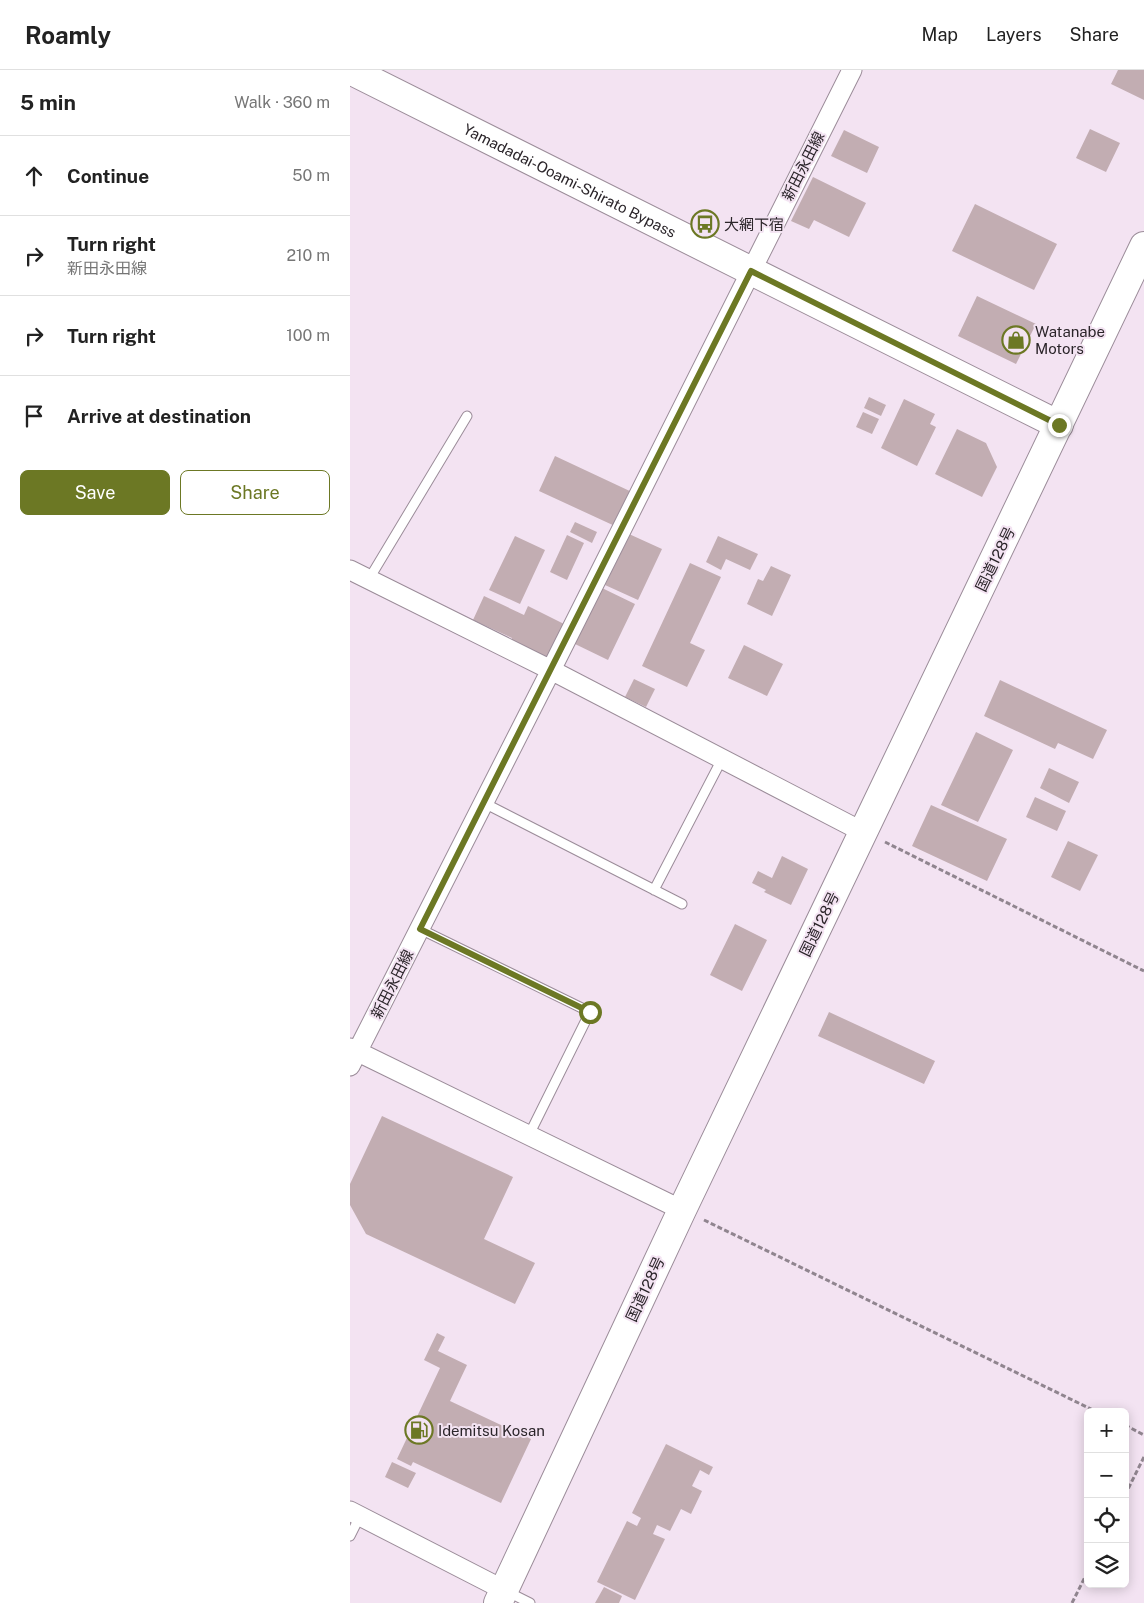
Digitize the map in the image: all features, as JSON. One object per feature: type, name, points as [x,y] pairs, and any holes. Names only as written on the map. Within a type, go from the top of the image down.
[{"type":"main road","name":"Yamadadai-Ooami-Shirato Bypass","points":[[350,70],[1059,425]]},
{"type":"main road","name":"国道128号","points":[[501,1596],[682,1210],[1144,246]]},
{"type":"street","name":"新田永田線","points":[[352,1056],[420,929],[484,803],[852,70]]},
{"type":"street","points":[[350,570],[551,670],[863,832]]},
{"type":"street","points":[[352,1056],[529,1135],[682,1210]]},
{"type":"street","points":[[355,1513],[501,1596]]},
{"type":"lane","points":[[369,579],[467,416]]},
{"type":"lane","points":[[654,890],[722,759]]},
{"type":"lane","points":[[484,803],[682,904]]},
{"type":"lane","points":[[420,929],[590,1012],[529,1135]]},
{"type":"lane","points":[[350,1536],[355,1513]]},
{"type":"lane","points":[[501,1596],[530,1603]]},
{"type":"path","points":[[863,832],[1144,971]]},
{"type":"path","points":[[682,1210],[1089,1408]]},
{"type":"path","points":[[1129,1428],[1144,1435]]},
{"type":"path","points":[[1129,1487],[1144,1457]]},
{"type":"path","points":[[1072,1603],[1084,1579]]},
{"type":"building","points":[[1118,70],[1144,70],[1144,100],[1111,84]]},
{"type":"building","points":[[1090,129],[1120,143],[1106,172],[1076,158]]},
{"type":"building","points":[[844,130],[879,147],[867,173],[831,156]]},
{"type":"building","points":[[813,177],[866,203],[849,237],[814,220],[809,229],[791,221]]},
{"type":"building","points":[[975,204],[1057,244],[1034,290],[952,251]]},
{"type":"building","points":[[977,296],[1036,324],[1016,364],[958,336]]},
{"type":"building","points":[[869,397],[886,405],[881,416],[864,408]]},
{"type":"building","points":[[904,399],[935,414],[930,424],[936,427],[917,466],[881,448]]},
{"type":"building","points":[[863,412],[879,419],[872,434],[856,427]]},
{"type":"building","points":[[957,429],[986,443],[997,467],[982,497],[935,474]]},
{"type":"building","points":[[555,456],[634,493],[617,527],[539,491]]},
{"type":"building","points":[[575,522],[597,532],[592,543],[570,532]]},
{"type":"building","points":[[629,534],[662,549],[638,600],[605,585]]},
{"type":"building","points":[[567,535],[584,543],[567,580],[550,572]]},
{"type":"building","points":[[515,536],[545,550],[520,604],[489,590]]},
{"type":"building","points":[[718,536],[758,554],[750,570],[726,559],[721,570],[706,562]]},
{"type":"building","points":[[690,563],[721,577],[690,643],[705,650],[687,687],[642,666]]},
{"type":"building","points":[[771,566],[791,575],[772,616],[747,604],[758,579],[763,581]]},
{"type":"building","points":[[602,588],[635,604],[608,660],[575,644]]},
{"type":"building","points":[[484,596],[524,615],[528,606],[566,625],[550,659],[511,641],[512,638],[473,620]]},
{"type":"building","points":[[744,645],[783,664],[767,696],[728,678]]},
{"type":"building","points":[[634,679],[655,689],[646,707],[625,697]]},
{"type":"building","points":[[1000,680],[1107,730],[1093,759],[1058,743],[1055,749],[984,716]]},
{"type":"building","points":[[976,732],[1013,750],[978,822],[941,805]]},
{"type":"building","points":[[1049,768],[1079,782],[1069,803],[1040,788]]},
{"type":"building","points":[[1035,797],[1066,811],[1057,831],[1026,817]]},
{"type":"building","points":[[931,805],[1007,839],[987,881],[912,846]]},
{"type":"building","points":[[1068,841],[1098,855],[1080,891],[1051,877]]},
{"type":"building","points":[[782,856],[808,869],[791,905],[764,892],[766,890],[752,883],[758,871],[772,878]]},
{"type":"building","points":[[735,924],[767,940],[742,991],[710,975]]},
{"type":"building","points":[[829,1012],[935,1061],[924,1084],[818,1036]]},
{"type":"building","points":[[382,1116],[513,1177],[484,1239],[535,1263],[515,1304],[366,1234],[350,1205],[350,1184]]},
{"type":"building","points":[[437,1333],[445,1337],[438,1351],[467,1365],[450,1401],[531,1439],[501,1503],[413,1462],[411,1466],[397,1459],[440,1368],[424,1360]]},
{"type":"building","points":[[666,1444],[713,1467],[709,1475],[700,1470],[692,1486],[702,1491],[691,1514],[681,1509],[670,1531],[657,1525],[653,1534],[665,1539],[635,1600],[597,1582],[627,1521],[637,1526],[641,1518],[632,1513]]},
{"type":"building","points":[[392,1462],[416,1473],[408,1488],[385,1477]]},
{"type":"building","points":[[604,1587],[622,1596],[619,1603],[595,1603]]},
{"type":"place","name":"大網下宿","points":[[705,224]]},
{"type":"place","name":"Watanabe Motors","points":[[1016,340]]},
{"type":"place","name":"Idemitsu Kosan","points":[[419,1430]]},
{"type":"route","points":[[590,1012],[420,929],[751,271],[1059,425]]}]
